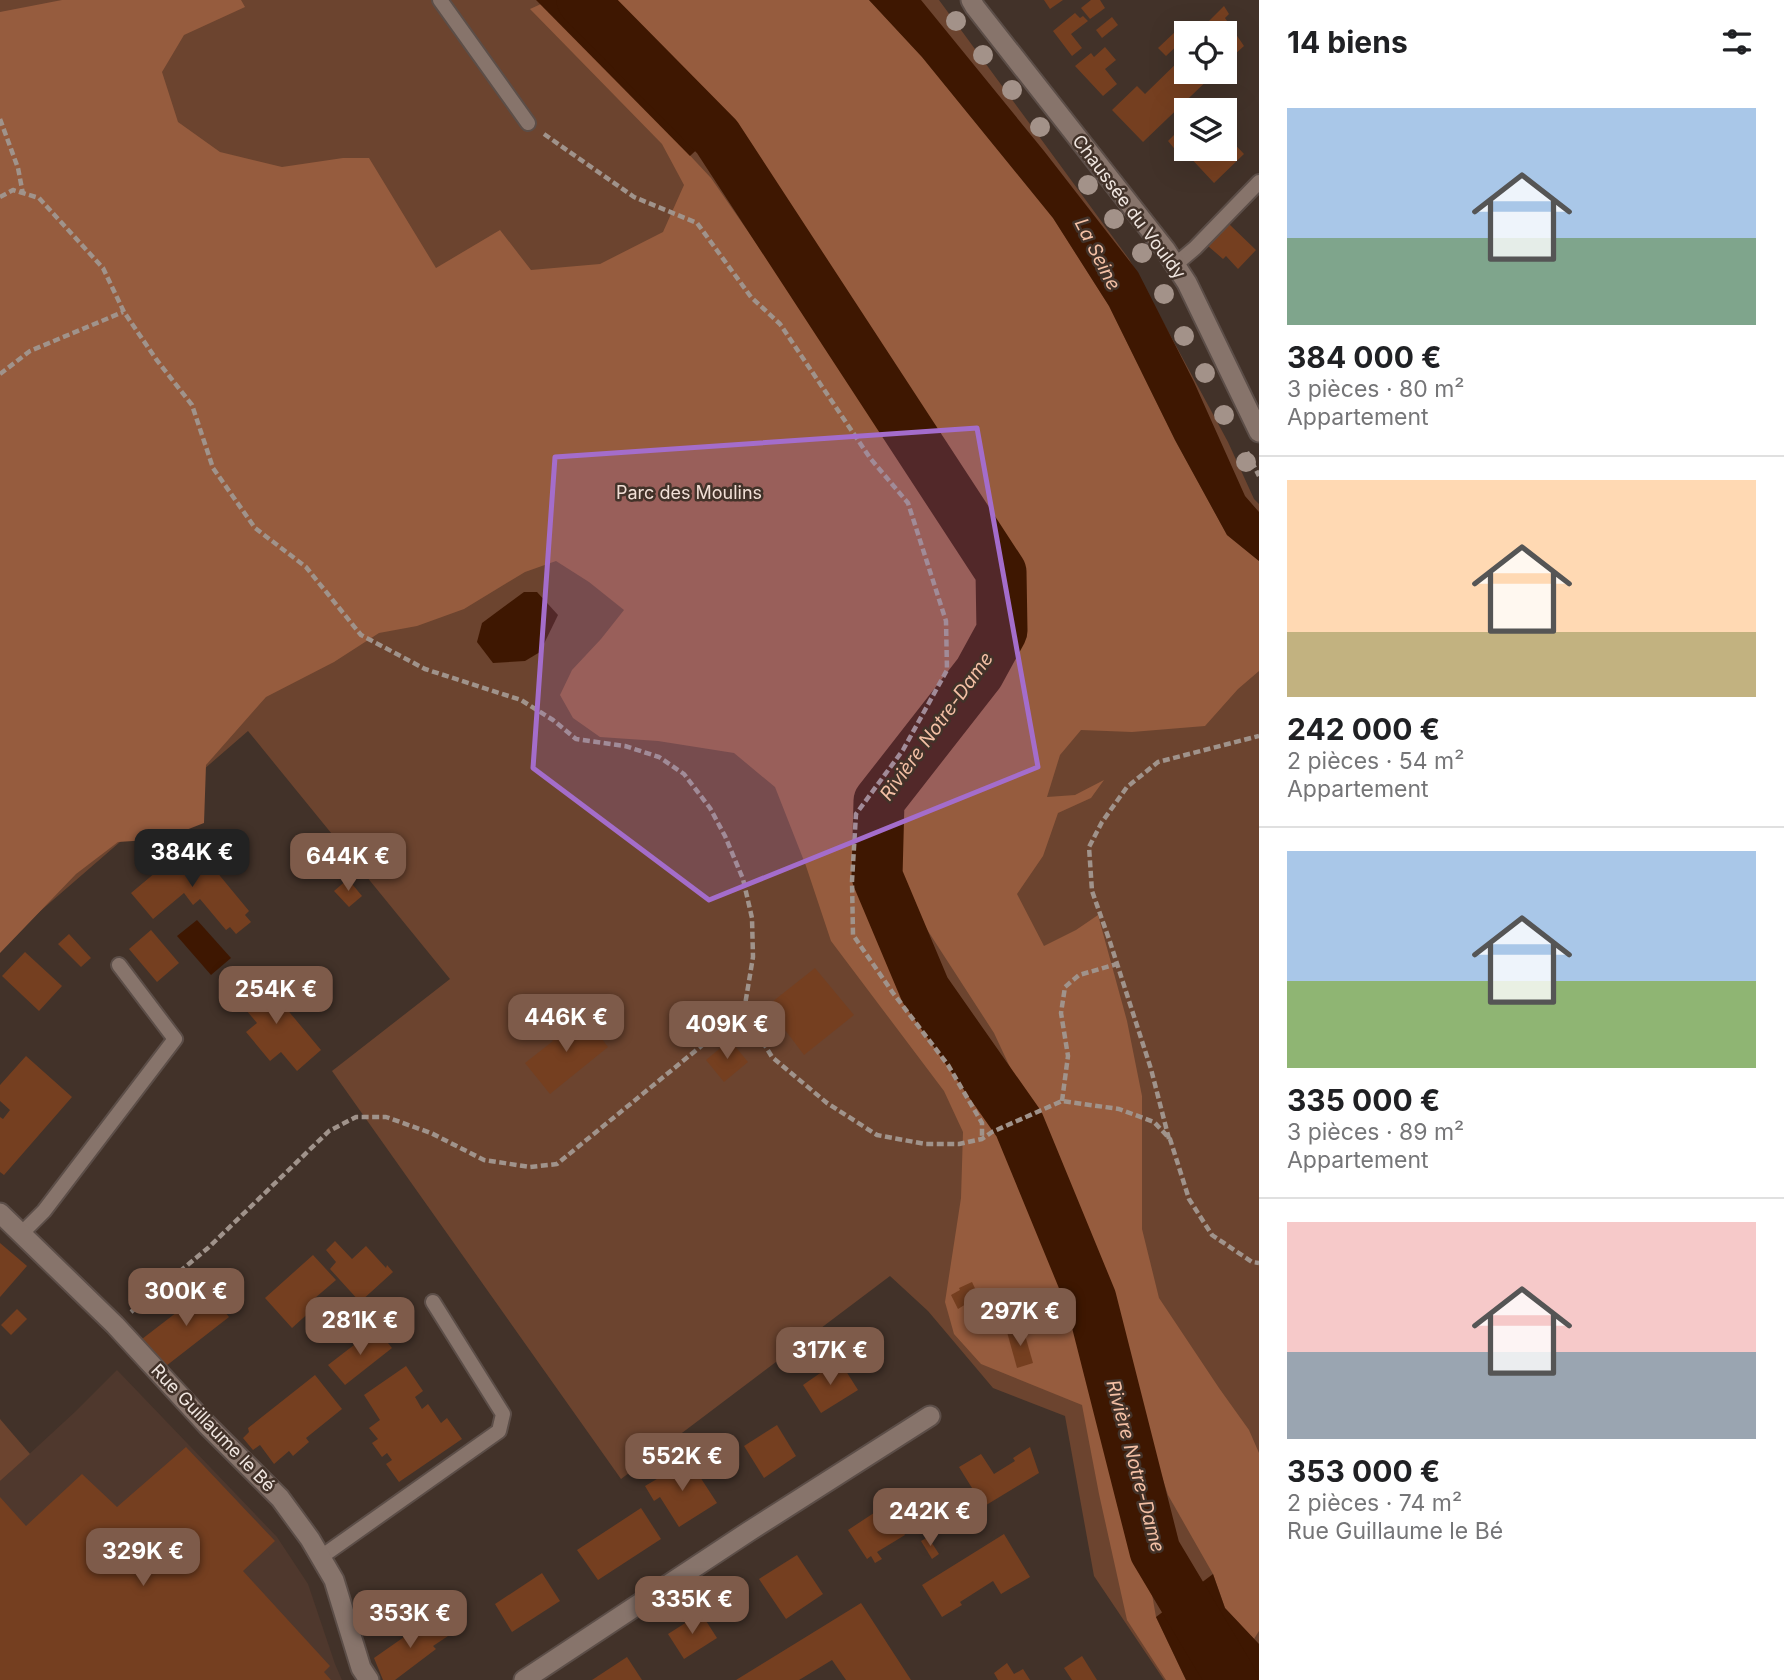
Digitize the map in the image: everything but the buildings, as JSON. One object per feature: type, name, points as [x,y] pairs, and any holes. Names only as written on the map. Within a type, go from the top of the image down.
[{"type":"street","name":"Chaussée du Vouldy","points":[[971,0],[1165,249],[1187,283],[1257,421]]},
{"type":"street","name":"Rue Guillaume le Bé","points":[[0,1213],[115,1325],[280,1498],[310,1539],[334,1580],[361,1668],[369,1680]]},
{"type":"street","points":[[524,1680],[930,1416]]},
{"type":"lane","points":[[440,0],[528,123]]},
{"type":"lane","points":[[1175,265],[1259,182]]},
{"type":"lane","points":[[22,1233],[44,1211],[175,1039],[119,965]]},
{"type":"lane","points":[[321,1557],[499,1432],[503,1414],[433,1302]]},
{"type":"path","points":[[0,119],[18,167],[23,194]]},
{"type":"path","points":[[528,123],[634,197],[697,223],[751,297],[780,324],[870,458],[908,503],[946,621],[947,670],[903,750],[856,814],[852,881],[853,935],[948,1065],[982,1123],[982,1139]]},
{"type":"path","points":[[0,197],[13,190],[39,198],[103,268],[124,312],[192,405],[213,468],[255,528],[306,567],[361,635],[425,669],[521,700],[553,720],[576,739],[625,746],[659,757],[684,774],[725,836],[743,879],[752,918],[753,957],[744,1011],[772,1057],[827,1103],[877,1135],[925,1144],[959,1144],[982,1139],[1062,1101],[1119,1109],[1154,1122],[1170,1139]]},
{"type":"path","points":[[0,374],[30,351],[124,312]]},
{"type":"path","points":[[1247,452],[1259,476]]},
{"type":"path","points":[[1259,736],[1157,762],[1127,787],[1088,847],[1092,891],[1152,1069],[1189,1199],[1212,1235],[1252,1262],[1259,1263]]},
{"type":"path","points":[[1062,1101],[1068,1056],[1061,1013],[1065,987],[1079,975],[1117,964]]},
{"type":"path","points":[[115,1325],[208,1248],[329,1131],[356,1116],[386,1117],[431,1133],[484,1160],[530,1167],[557,1164],[744,1011]]},
{"type":"highlighted area","points":[[977,428],[1038,767],[709,900],[533,768],[555,457]]},
{"type":"shaded area","points":[[117,1370],[277,1537],[308,1584],[342,1680],[0,1680],[0,1481]]},
{"type":"green space","name":"Parc des Moulins","points":[[0,0],[939,0],[1129,259],[1259,504],[1259,1665],[1235,1680],[1164,1680],[1094,1576],[1065,1416],[993,1388],[928,1311],[890,1276],[621,1479],[332,1071],[450,979],[248,731],[0,946]]},
{"type":"green space","points":[[62,0],[241,0],[245,7],[184,35],[162,72],[178,122],[220,152],[282,167],[343,158],[369,158],[436,268],[500,230],[531,270],[600,264],[663,232],[684,185],[662,144],[530,9],[541,4],[640,102],[711,178],[957,533],[990,586],[990,637],[965,684],[882,785],[861,841],[865,902],[993,1107],[1066,1255],[1145,1554],[1156,1617],[1186,1680],[1166,1680],[1127,1620],[1082,1405],[981,1364],[954,1334],[945,1302],[961,1198],[963,1132],[944,1091],[831,941],[806,866],[775,787],[734,753],[658,741],[600,737],[573,718],[560,695],[572,670],[624,610],[589,582],[556,561],[525,572],[464,609],[417,626],[379,633],[334,662],[266,697],[206,765],[204,823],[163,839],[118,842],[76,874],[0,953],[0,12]]},
{"type":"green space","points":[[607,0],[869,0],[922,57],[1053,218],[1109,306],[1175,440],[1227,535],[1259,561],[1259,671],[1238,689],[1205,726],[1132,732],[1081,730],[1060,755],[1047,797],[1075,795],[1104,780],[1091,798],[1058,813],[1043,856],[1017,894],[1044,946],[1098,915],[1127,1021],[1142,1096],[1142,1229],[1159,1298],[1249,1430],[1259,1453],[1259,1631],[1254,1639],[1225,1608],[1213,1574],[1168,1495],[1068,1191],[994,1033],[904,894],[889,859],[891,818],[900,788],[981,689],[1009,633],[1019,587],[984,514],[860,332],[724,124]]},
{"type":"green space","points":[[0,1419],[30,1454],[0,1481]]},
{"type":"water","points":[[536,0],[607,0],[724,124],[690,156]]},
{"type":"water","name":"La Seine","points":[[869,0],[921,0],[1138,272],[1194,382],[1245,496],[1259,512],[1259,561],[1227,535],[1175,440],[1109,306],[1053,218],[922,57]]},
{"type":"water","points":[[524,592],[537,592],[558,615],[540,652],[525,661],[493,663],[477,642],[482,623]]},
{"type":"water","points":[[197,920],[231,958],[211,975],[177,936]]},
{"type":"water","points":[[1213,1574],[1225,1608],[1259,1644],[1259,1680],[1186,1680],[1156,1617]]},
{"type":"waterway","name":"Rivière Notre-Dame","points":[[582,0],[717,137],[1001,572],[1002,631],[979,673],[879,801],[877,876],[925,990],[1019,1124],[1091,1299],[1155,1551],[1232,1680]]}]
